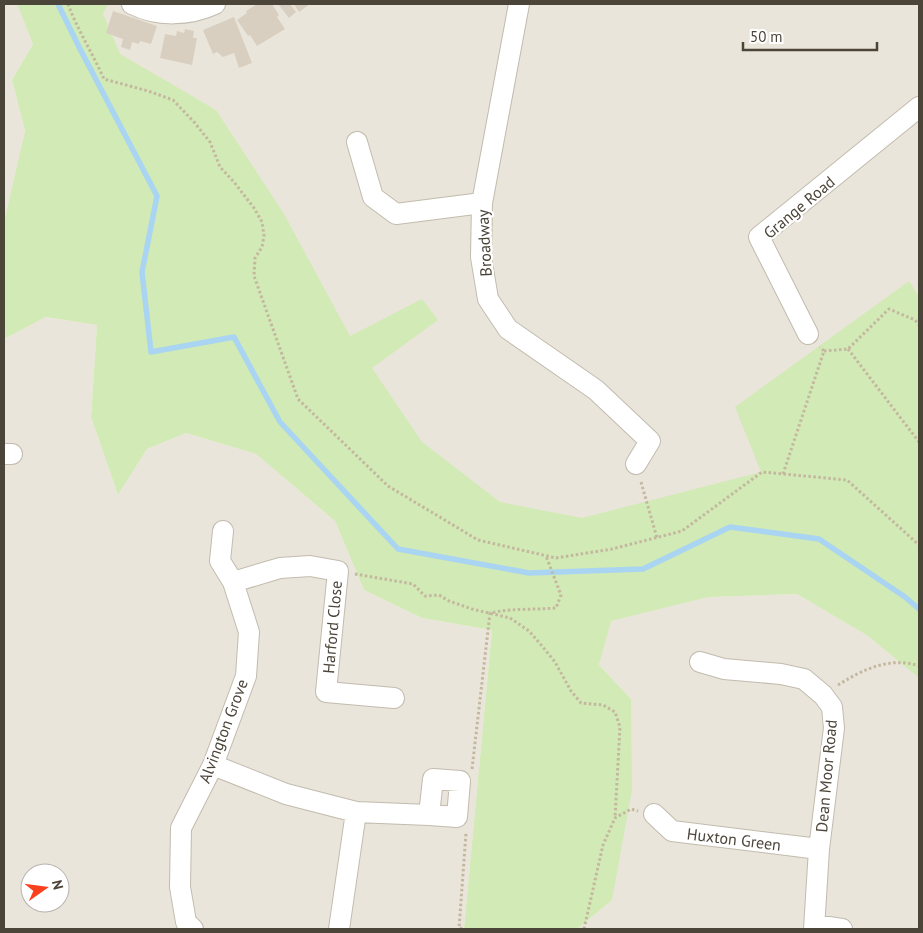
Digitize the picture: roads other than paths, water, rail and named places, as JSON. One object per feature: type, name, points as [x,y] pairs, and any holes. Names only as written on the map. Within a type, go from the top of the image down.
[{"type":"street","points":[[132,4],[160,14],[187,13],[216,4]]},
{"type":"street","name":"Broadway","points":[[519,4],[482,203],[481,257],[488,299],[508,329],[596,390],[650,441],[636,464]]},
{"type":"street","name":"Grange Road","points":[[808,334],[759,237],[919,107]]},
{"type":"street","points":[[357,142],[373,197],[396,214],[482,203]]},
{"type":"street","name":"Alvington Grove","points":[[184,927],[180,887],[181,828],[213,765],[246,676],[250,632],[233,582],[220,562],[223,531]]},
{"type":"street","name":"Harford Close","points":[[233,582],[280,568],[310,566],[338,571],[326,692],[394,698]]},
{"type":"street","name":"Dean Moor Road","points":[[700,662],[724,669],[781,674],[804,679],[823,695],[832,707],[834,728],[819,849],[815,927]]},
{"type":"street","points":[[213,765],[286,794],[356,812],[429,815]]},
{"type":"street","points":[[339,929],[356,812]]},
{"type":"street","name":"Huxton Green","points":[[654,814],[672,831],[819,849]]},
{"type":"street","points":[[815,927],[842,929]]},
{"type":"waterway","points":[[58,4],[157,196],[142,272],[151,352],[234,337],[280,422],[398,549],[529,573],[643,569],[730,527],[819,539],[905,597],[919,609]]}]
